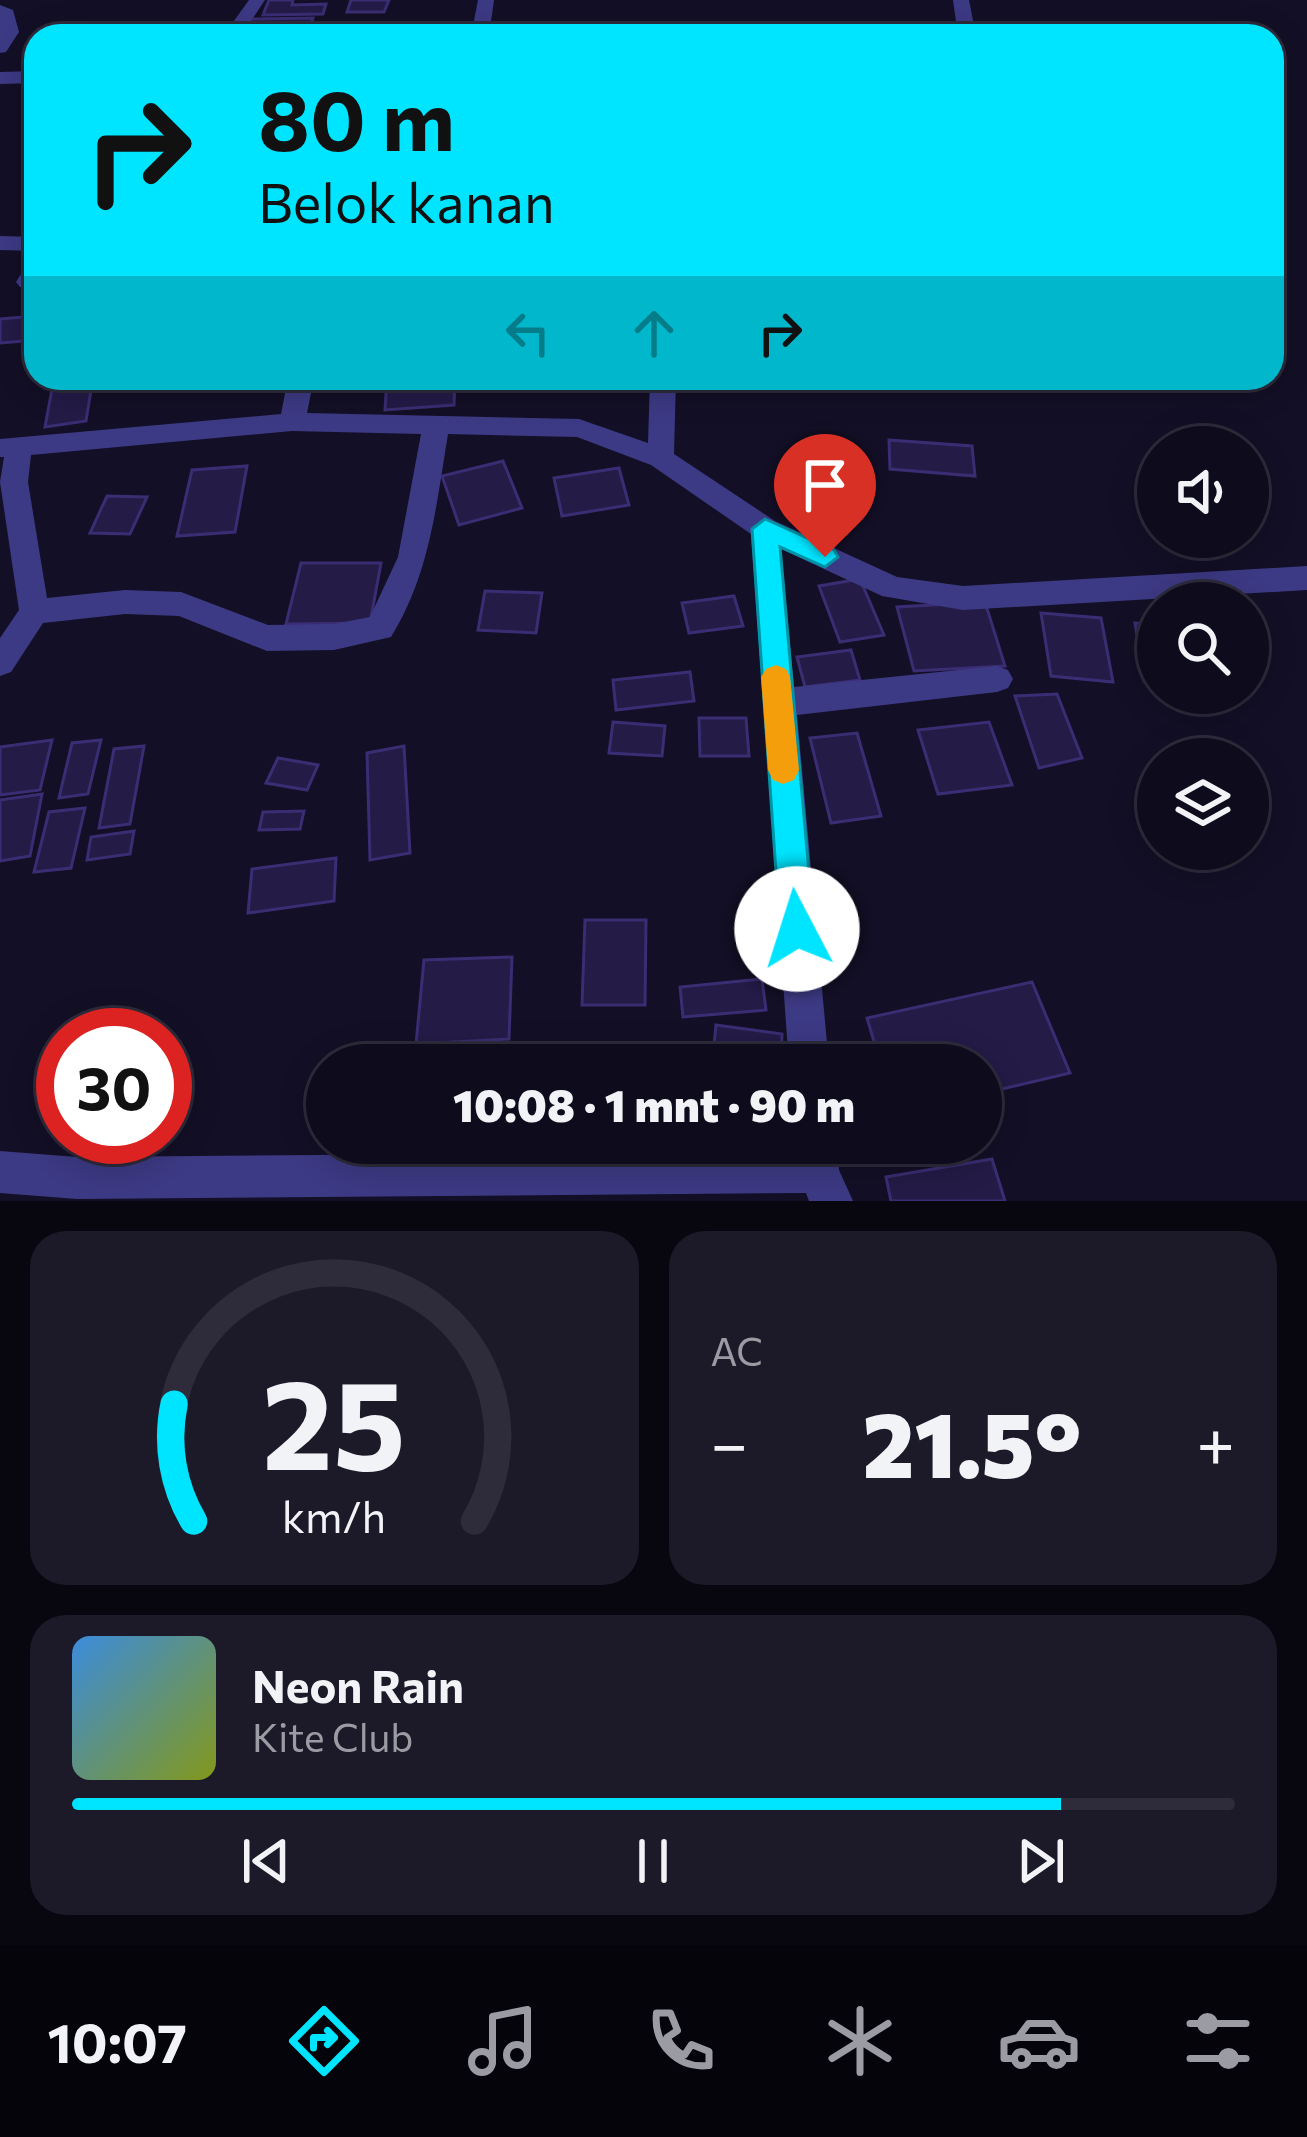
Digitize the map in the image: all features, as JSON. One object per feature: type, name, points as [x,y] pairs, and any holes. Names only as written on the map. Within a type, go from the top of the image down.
[{"type":"street","points":[[0,10],[7,14],[10,32],[0,48]]},
{"type":"street","points":[[292,422],[299,390]]},
{"type":"street","points":[[662,458],[663,390]]},
{"type":"street","points":[[0,663],[34,612],[9,447],[292,422],[579,428],[662,458],[765,529],[893,588],[963,598],[1307,578]]},
{"type":"street","points":[[34,612],[124,602],[181,604],[267,638],[334,637],[380,628],[392,612],[409,562],[436,425]]},
{"type":"street","points":[[765,529],[807,1044]]},
{"type":"street","points":[[778,703],[998,679]]},
{"type":"street","points":[[0,1172],[76,1178],[822,1172]]},
{"type":"building","points":[[269,0],[326,4],[323,14],[263,15]]},
{"type":"building","points":[[351,0],[389,0],[384,12],[347,12]]},
{"type":"building","points":[[313,18],[311,24],[245,24],[248,19]]},
{"type":"building","points":[[24,317],[24,341],[0,343],[0,319]]},
{"type":"building","points":[[52,390],[91,390],[86,421],[45,427]]},
{"type":"building","points":[[386,390],[455,390],[454,405],[385,410]]},
{"type":"building","points":[[889,440],[972,446],[975,476],[890,469]]},
{"type":"building","points":[[503,461],[522,508],[459,525],[442,476]]},
{"type":"building","points":[[247,466],[235,532],[177,536],[192,470]]},
{"type":"building","points":[[619,468],[629,505],[562,516],[554,478]]},
{"type":"building","points":[[107,496],[147,497],[130,534],[90,533]]},
{"type":"building","points":[[301,563],[381,563],[370,623],[286,624]]},
{"type":"building","points":[[860,579],[884,635],[840,642],[819,586]]},
{"type":"building","points":[[485,591],[542,593],[536,633],[478,630]]},
{"type":"building","points":[[734,596],[743,626],[689,633],[682,603]]},
{"type":"building","points":[[985,602],[1005,666],[914,671],[897,607]]},
{"type":"building","points":[[1041,613],[1101,618],[1113,682],[1051,676]]},
{"type":"building","points":[[851,650],[860,680],[805,687],[797,657]]},
{"type":"building","points":[[690,672],[694,701],[616,710],[613,680]]},
{"type":"building","points":[[1057,694],[1082,758],[1039,768],[1015,696]]},
{"type":"building","points":[[699,718],[746,718],[749,756],[700,756]]},
{"type":"building","points":[[613,722],[665,726],[662,756],[609,753]]},
{"type":"building","points":[[989,722],[1012,785],[938,794],[918,730]]},
{"type":"building","points":[[857,733],[881,816],[831,823],[810,738]]},
{"type":"building","points":[[52,740],[40,790],[0,795],[0,747]]},
{"type":"building","points":[[101,740],[88,794],[59,798],[72,743]]},
{"type":"building","points":[[144,746],[130,824],[99,828],[114,749]]},
{"type":"building","points":[[404,746],[410,853],[370,860],[367,753]]},
{"type":"building","points":[[278,758],[318,765],[307,790],[266,783]]},
{"type":"building","points":[[42,794],[30,856],[0,861],[0,800]]},
{"type":"building","points":[[85,808],[71,868],[34,872],[49,812]]},
{"type":"building","points":[[304,811],[300,829],[259,830],[263,812]]},
{"type":"building","points":[[134,831],[130,854],[87,860],[91,837]]},
{"type":"building","points":[[336,858],[334,901],[248,913],[252,869]]},
{"type":"building","points":[[585,920],[646,920],[645,1005],[582,1005]]},
{"type":"building","points":[[512,957],[509,1039],[416,1044],[424,960]]},
{"type":"building","points":[[762,979],[766,1010],[683,1017],[680,987]]},
{"type":"building","points":[[1032,982],[1070,1073],[1002,1089],[1002,1044],[875,1044],[867,1018]]},
{"type":"building","points":[[716,1025],[782,1034],[782,1044],[714,1044]]},
{"type":"building","points":[[963,1164],[994,1164],[1005,1201],[891,1201],[886,1177]]},
{"type":"slow traffic","points":[[776,677],[783,770]]},
{"type":"route","points":[[797,929],[765,529],[825,557]]}]
